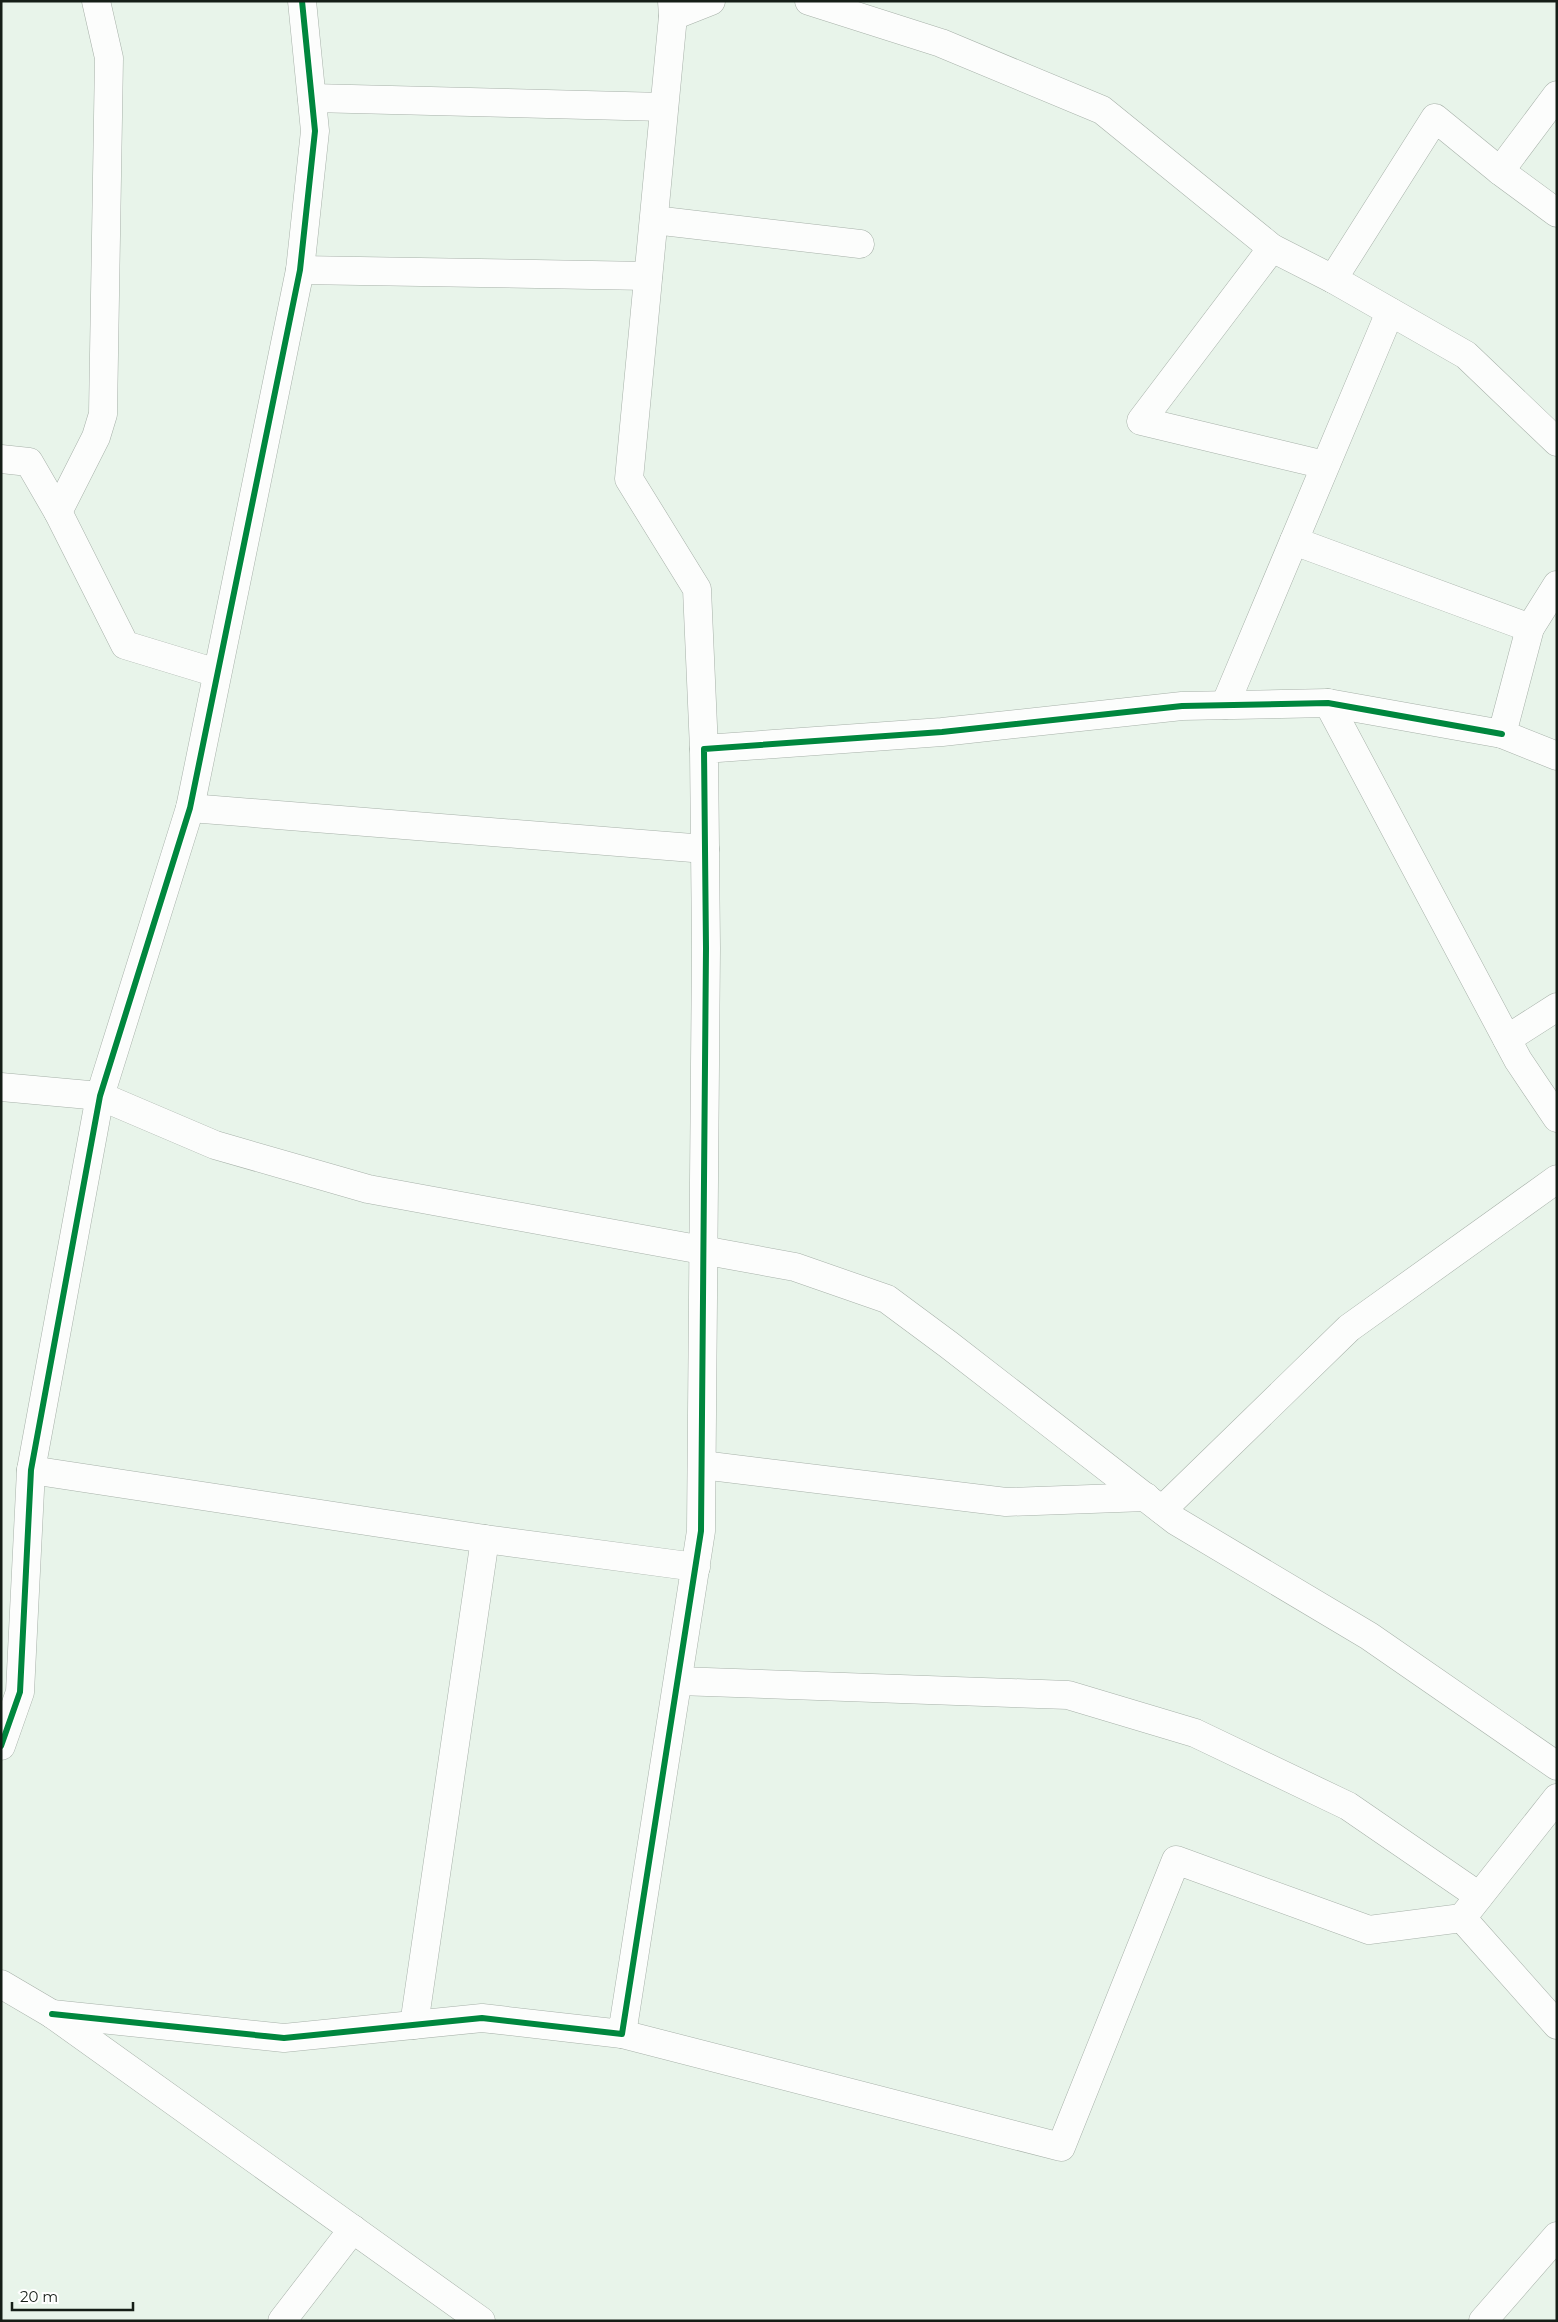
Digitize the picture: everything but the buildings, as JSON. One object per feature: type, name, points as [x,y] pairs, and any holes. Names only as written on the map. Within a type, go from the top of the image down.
[{"type":"street","points":[[58,512],[96,438],[103,414],[109,58],[96,1]]},
{"type":"street","points":[[1,1746],[20,1692],[31,1470],[100,1096],[190,808],[300,270],[315,131],[302,1]]},
{"type":"street","points":[[622,2034],[701,1531],[706,948],[704,748],[697,589],[629,479],[672,8],[711,1]]},
{"type":"street","points":[[809,1],[941,43],[1102,110],[1272,248],[1333,279],[1466,355],[1557,442]]},
{"type":"street","points":[[1500,171],[1557,95]]},
{"type":"street","points":[[312,98],[664,107]]},
{"type":"street","points":[[1333,279],[1435,118],[1500,171],[1557,213]]},
{"type":"street","points":[[654,220],[860,244]]},
{"type":"street","points":[[1272,248],[1141,420],[1325,465]]},
{"type":"street","points":[[300,270],[648,276]]},
{"type":"street","points":[[1225,705],[1390,312]]},
{"type":"street","points":[[1,459],[28,462],[58,512],[125,645],[217,673]]},
{"type":"street","points":[[1294,540],[1530,628]]},
{"type":"street","points":[[1502,734],[1530,628],[1557,585]]},
{"type":"street","points":[[704,748],[942,732],[1182,706],[1328,704],[1502,734],[1557,756]]},
{"type":"street","points":[[1328,704],[1518,1060],[1557,1118]]},
{"type":"street","points":[[190,808],[705,849]]},
{"type":"street","points":[[1508,1039],[1557,1007]]},
{"type":"street","points":[[1,1087],[100,1096],[215,1145],[368,1189],[795,1267],[887,1299],[1176,1521],[1369,1636],[1557,1766]]},
{"type":"street","points":[[702,1465],[1006,1502],[1154,1504],[1349,1328],[1557,1179]]},
{"type":"street","points":[[31,1470],[485,1540],[696,1567]]},
{"type":"street","points":[[414,2025],[485,1540]]},
{"type":"street","points":[[678,1680],[1068,1695],[1194,1733],[1348,1806],[1479,1896]]},
{"type":"street","points":[[52,2014],[284,2038],[482,2018],[622,2034],[1061,2148],[1176,1860],[1369,1930],[1462,1918],[1557,1798]]},
{"type":"street","points":[[1462,1918],[1557,2025]]},
{"type":"street","points":[[1,1984],[52,2014],[481,2321]]},
{"type":"street","points":[[282,2321],[353,2229]]},
{"type":"street","points":[[1483,2321],[1557,2236]]},
{"type":"cycle path","points":[[1,1746],[20,1692],[31,1470],[100,1096],[190,808],[300,270],[315,131],[302,1]]},
{"type":"cycle path","points":[[52,2014],[284,2038],[482,2018],[622,2034],[701,1531],[706,948],[704,749],[942,732],[1182,706],[1328,703],[1502,734]]}]
